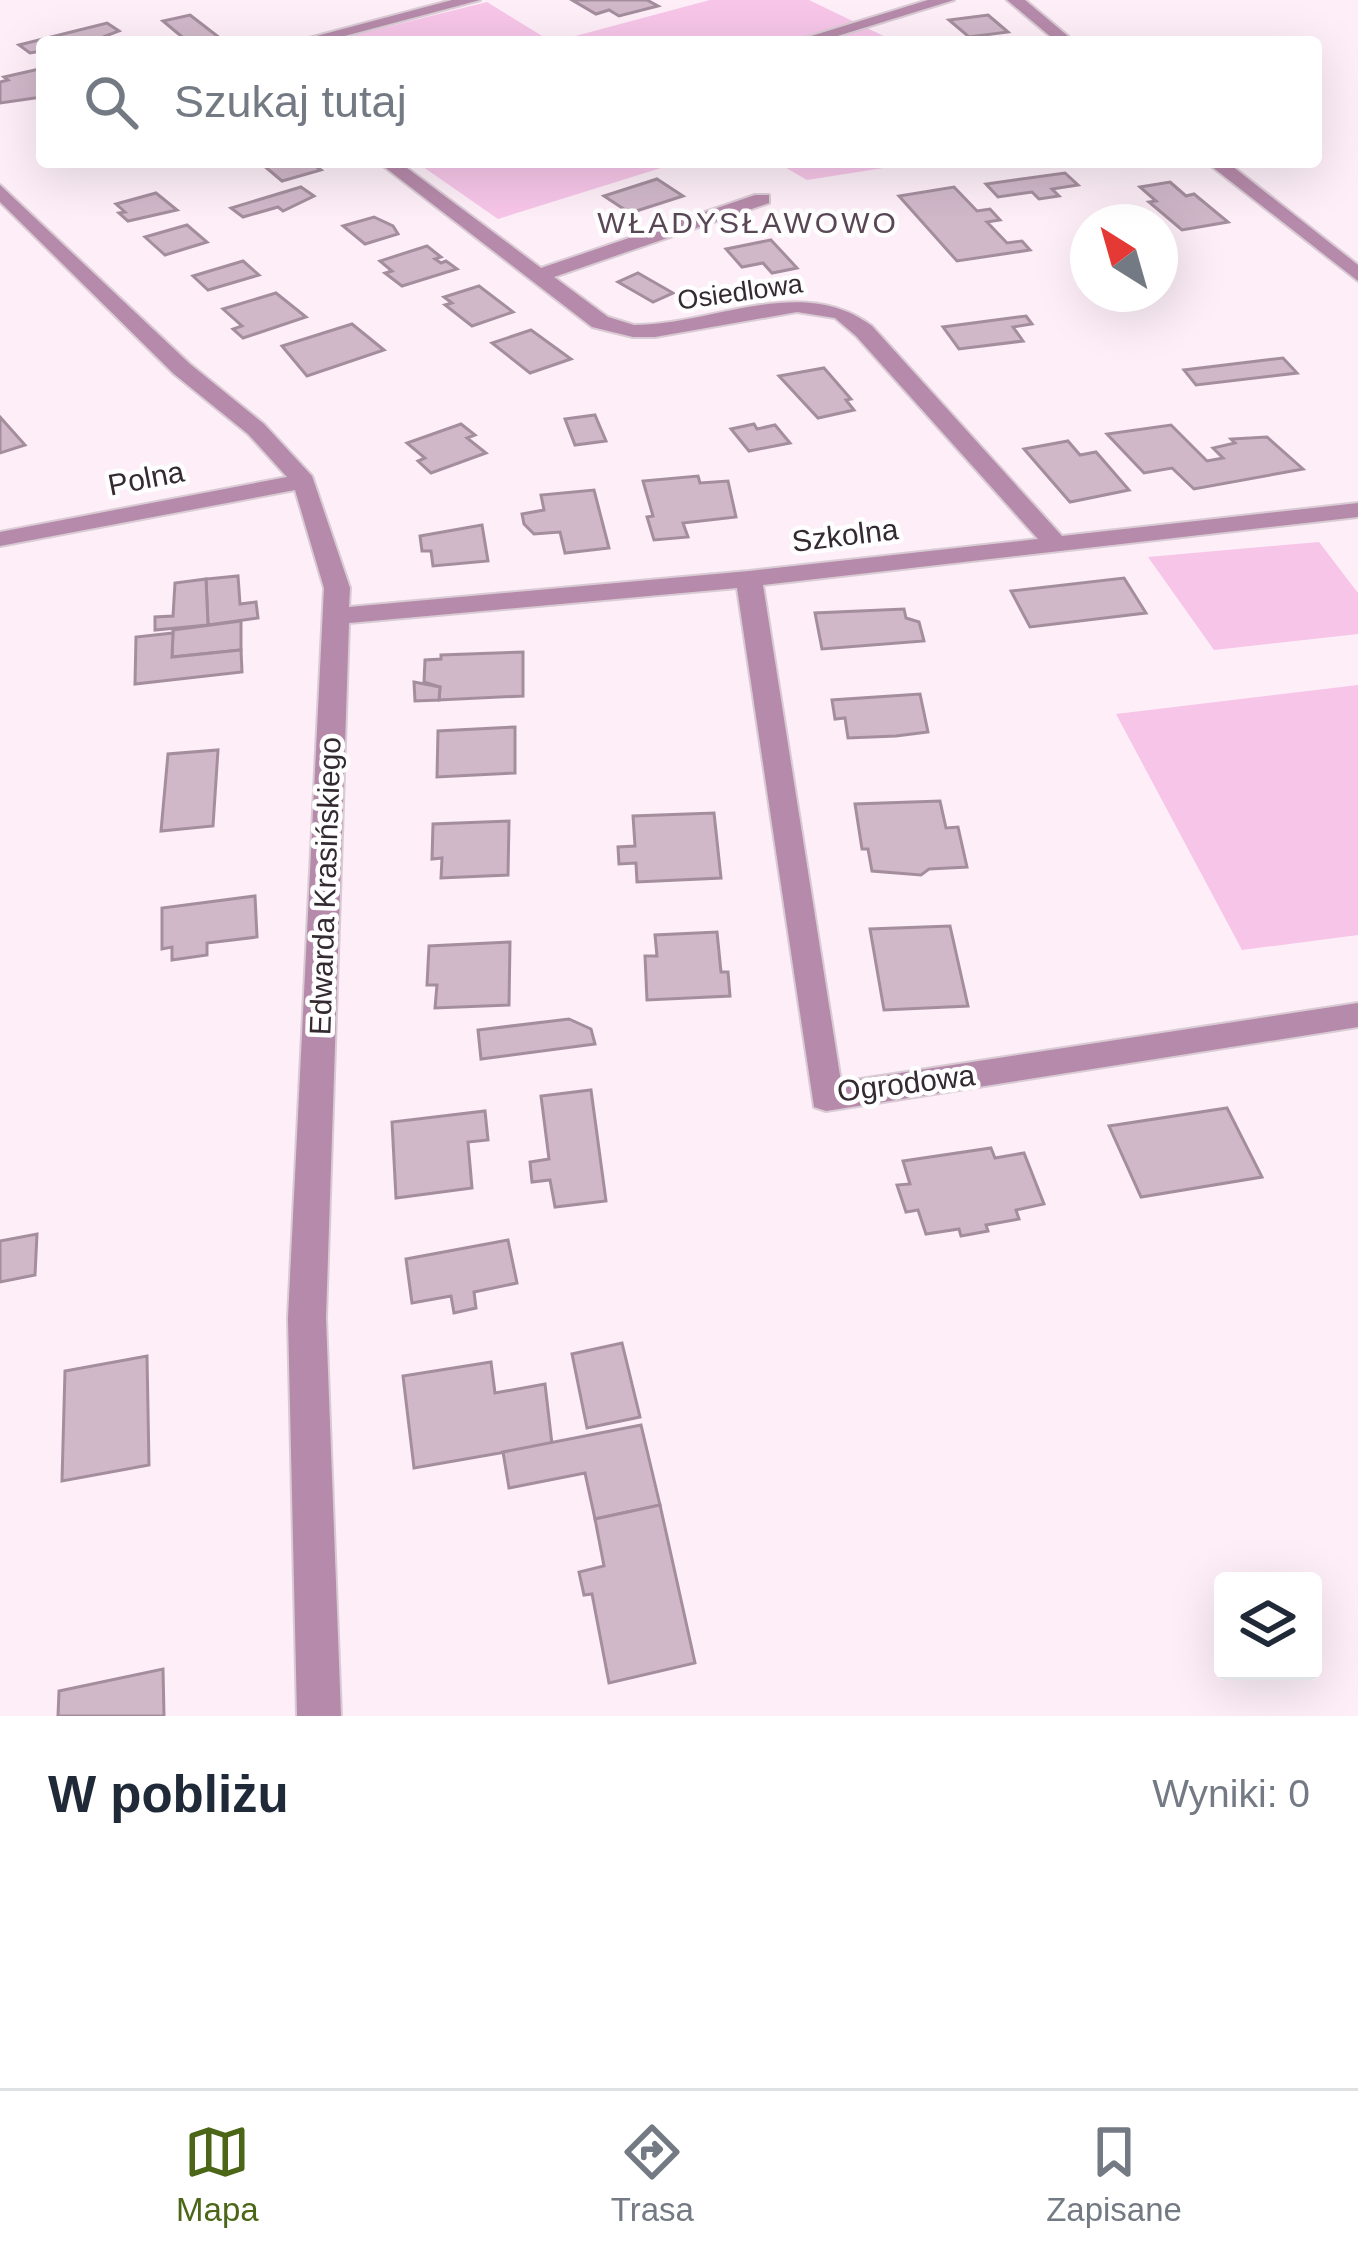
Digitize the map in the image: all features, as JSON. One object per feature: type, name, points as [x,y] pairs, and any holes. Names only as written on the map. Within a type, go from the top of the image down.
[{"type":"street","points":[[326,36],[472,0]]},
{"type":"street","points":[[821,36],[946,0]]},
{"type":"street","points":[[1015,0],[1059,36]]},
{"type":"street","name":"Osiedlowa","points":[[395,168],[599,322],[655,332],[797,306],[841,314],[864,331],[1055,542]]},
{"type":"street","points":[[1223,168],[1358,275]]},
{"type":"street","name":"Edwarda Krasińskiego","points":[[0,190],[182,369],[256,428],[304,482],[337,588],[307,1318],[319,1716]]},
{"type":"street","points":[[538,276],[762,199]]},
{"type":"street","name":"Polna","points":[[0,538],[304,482]]},
{"type":"street","name":"Szkolna","points":[[338,616],[749,579],[1358,510]]},
{"type":"street","name":"Ogrodowa","points":[[749,579],[826,1098],[1358,1016]]},
{"type":"shaded area","points":[[710,0],[809,0],[884,36],[575,36]]},
{"type":"shaded area","points":[[487,2],[542,36],[350,36]]},
{"type":"shaded area","points":[[425,168],[661,168],[498,219]]},
{"type":"shaded area","points":[[786,168],[883,168],[807,180]]},
{"type":"shaded area","points":[[1319,542],[1358,593],[1358,634],[1214,650],[1148,557]]},
{"type":"shaded area","points":[[1358,685],[1358,935],[1242,950],[1116,714]]},
{"type":"building","points":[[572,0],[647,0],[658,6],[619,16],[609,10],[596,14]]},
{"type":"building","points":[[190,15],[217,36],[181,36],[163,21]]},
{"type":"building","points":[[988,15],[1008,32],[968,36],[949,20]]},
{"type":"building","points":[[107,23],[119,31],[106,36],[55,36]]},
{"type":"building","points":[[36,41],[36,52],[30,53],[19,45]]},
{"type":"building","points":[[36,70],[36,98],[0,103],[0,82],[8,80],[4,77]]},
{"type":"building","points":[[267,168],[321,170],[282,181]]},
{"type":"building","points":[[1065,173],[1078,185],[1052,189],[1059,196],[1039,199],[1032,192],[998,197],[986,184]]},
{"type":"building","points":[[657,179],[683,196],[630,213],[604,196]]},
{"type":"building","points":[[1170,182],[1186,196],[1194,194],[1228,222],[1182,230],[1178,204],[1151,204],[1156,201],[1140,187]]},
{"type":"building","points":[[301,187],[314,196],[283,211],[278,207],[243,217],[231,208]]},
{"type":"building","points":[[954,187],[977,211],[990,209],[1000,220],[987,222],[1007,243],[1022,241],[1030,250],[957,261],[899,196]]},
{"type":"building","points":[[156,193],[177,210],[128,221],[119,213],[125,212],[116,204]]},
{"type":"building","points":[[374,217],[393,226],[398,234],[365,244],[343,226]]},
{"type":"building","points":[[187,225],[207,242],[165,255],[145,237]]},
{"type":"building","points":[[771,240],[797,268],[772,273],[763,263],[742,267],[726,249]]},
{"type":"building","points":[[427,246],[441,257],[435,259],[457,269],[402,286],[385,273],[392,271],[380,261]]},
{"type":"building","points":[[243,261],[259,275],[208,290],[193,276]]},
{"type":"building","points":[[638,273],[673,293],[653,302],[618,282]]},
{"type":"building","points":[[479,286],[513,312],[472,326],[445,305],[452,303],[444,297]]},
{"type":"building","points":[[276,293],[306,317],[243,338],[233,329],[242,326],[223,309]]},
{"type":"building","points":[[1026,316],[1032,324],[1013,327],[1023,341],[959,349],[943,327]]},
{"type":"building","points":[[352,324],[384,350],[307,376],[282,346]]},
{"type":"building","points":[[531,330],[571,359],[530,373],[492,343]]},
{"type":"building","points":[[1283,358],[1297,373],[1196,385],[1184,370]]},
{"type":"building","points":[[824,368],[851,399],[846,400],[854,410],[818,418],[779,376]]},
{"type":"building","points":[[595,415],[606,441],[575,445],[565,419]]},
{"type":"building","points":[[0,417],[25,445],[0,453]]},
{"type":"building","points":[[461,424],[475,435],[467,438],[486,453],[431,473],[418,461],[425,458],[407,443]]},
{"type":"building","points":[[754,424],[757,429],[775,425],[790,443],[749,451],[731,429]]},
{"type":"building","points":[[1171,425],[1207,461],[1223,458],[1213,448],[1235,443],[1231,439],[1267,437],[1303,469],[1194,489],[1172,468],[1144,473],[1107,434]]},
{"type":"building","points":[[1068,441],[1080,455],[1096,452],[1129,490],[1070,502],[1024,449]]},
{"type":"building","points":[[698,476],[700,483],[728,481],[736,517],[683,523],[688,537],[654,540],[643,481]]},
{"type":"building","points":[[594,490],[609,548],[565,553],[560,532],[534,534],[524,524],[522,514],[544,510],[541,495]]},
{"type":"building","points":[[482,525],[488,561],[433,566],[431,551],[422,551],[420,536]]},
{"type":"building","points":[[238,576],[240,604],[256,602],[258,618],[208,625],[206,579]]},
{"type":"building","points":[[1124,578],[1146,613],[1030,627],[1011,591]]},
{"type":"building","points":[[206,579],[208,625],[155,630],[155,617],[173,616],[175,583]]},
{"type":"building","points":[[904,609],[906,618],[919,622],[924,641],[822,649],[815,613]]},
{"type":"building","points":[[241,621],[241,650],[172,657],[173,630]]},
{"type":"building","points":[[173,633],[172,657],[241,650],[242,672],[135,684],[136,637]]},
{"type":"building","points":[[523,652],[523,696],[439,700],[440,687],[424,682],[425,660],[441,659],[441,655]]},
{"type":"building","points":[[414,682],[440,687],[439,700],[415,701]]},
{"type":"building","points":[[920,694],[928,732],[848,738],[845,718],[835,719],[832,700]]},
{"type":"building","points":[[515,727],[515,773],[437,777],[438,731]]},
{"type":"building","points":[[218,750],[213,826],[161,831],[168,754]]},
{"type":"building","points":[[940,801],[946,828],[958,827],[967,867],[929,869],[921,875],[872,871],[868,849],[862,849],[855,804]]},
{"type":"building","points":[[714,813],[721,878],[637,882],[636,863],[619,864],[618,847],[635,846],[633,816]]},
{"type":"building","points":[[509,821],[508,875],[441,878],[442,858],[432,859],[433,824]]},
{"type":"building","points":[[255,896],[257,937],[207,943],[207,955],[172,960],[172,947],[162,949],[162,908]]},
{"type":"building","points":[[950,926],[968,1006],[884,1010],[870,929]]},
{"type":"building","points":[[717,932],[721,972],[728,972],[730,996],[647,1000],[645,956],[657,956],[655,935]]},
{"type":"building","points":[[510,942],[509,1005],[435,1008],[437,985],[427,985],[429,946]]},
{"type":"building","points":[[569,1019],[591,1029],[595,1044],[481,1059],[478,1030]]},
{"type":"building","points":[[591,1090],[606,1201],[555,1207],[550,1180],[532,1182],[530,1162],[549,1159],[541,1096]]},
{"type":"building","points":[[1227,1108],[1262,1177],[1141,1197],[1109,1126]]},
{"type":"building","points":[[485,1111],[488,1140],[468,1142],[472,1188],[396,1198],[392,1122]]},
{"type":"building","points":[[991,1148],[995,1158],[1024,1153],[1044,1204],[1016,1210],[1019,1219],[986,1225],[988,1231],[961,1236],[959,1229],[926,1234],[918,1210],[906,1212],[897,1185],[910,1184],[903,1161]]},
{"type":"building","points":[[37,1234],[35,1275],[0,1282],[0,1241]]},
{"type":"building","points":[[508,1240],[517,1283],[474,1292],[476,1308],[454,1313],[451,1296],[412,1303],[406,1259]]},
{"type":"building","points":[[622,1343],[640,1417],[587,1428],[572,1354]]},
{"type":"building","points":[[147,1356],[149,1465],[62,1481],[65,1371]]},
{"type":"building","points":[[491,1362],[495,1393],[545,1384],[552,1444],[414,1468],[403,1376]]},
{"type":"building","points":[[641,1425],[660,1505],[595,1519],[585,1473],[509,1488],[503,1452]]},
{"type":"building","points":[[660,1505],[695,1663],[609,1683],[592,1594],[584,1595],[579,1572],[604,1566],[595,1519]]},
{"type":"building","points":[[163,1669],[164,1716],[58,1716],[59,1691]]},
{"type":"district","name":"WŁADYSŁAWOWO","points":[[748,222]]}]
